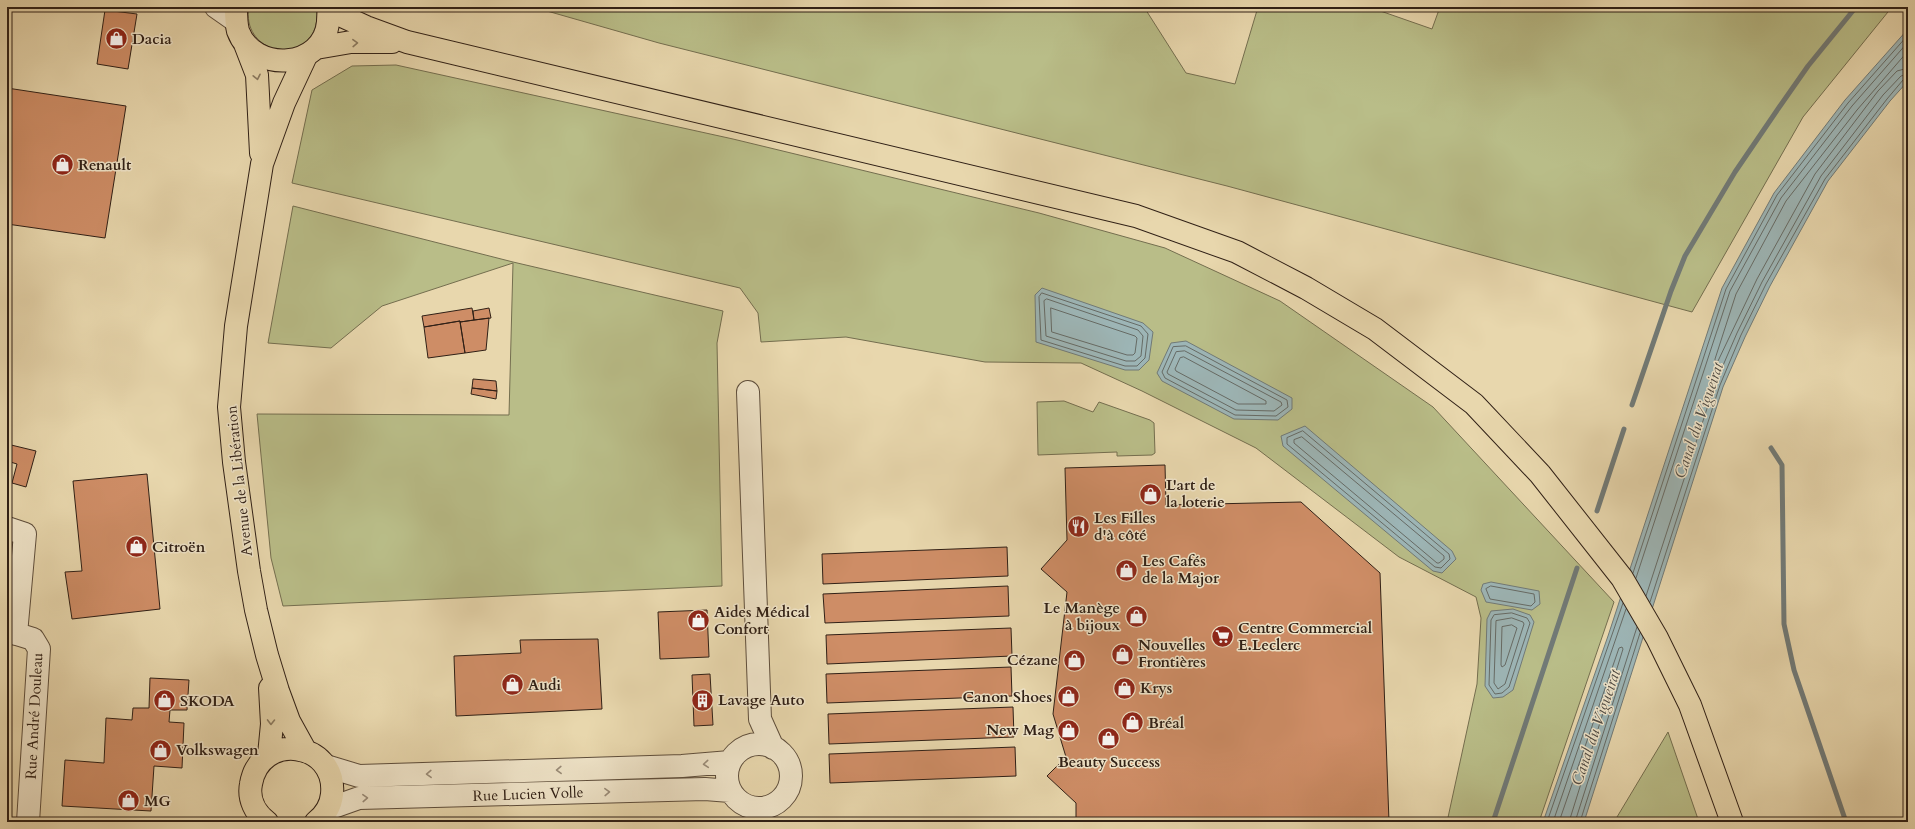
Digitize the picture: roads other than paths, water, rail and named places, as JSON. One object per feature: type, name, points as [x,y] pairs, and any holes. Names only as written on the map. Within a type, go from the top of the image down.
[{"type":"main road","points":[[328,8],[366,27],[407,42],[1136,216],[1237,252],[1306,288],[1375,329],[1474,404],[1540,474],[1622,578],[1657,638],[1690,705],[1732,822]]},
{"type":"main road","name":"Avenue de la Libération","points":[[305,750],[289,722],[267,655],[249,571],[234,462],[229,407],[236,326],[262,164],[284,103],[311,52],[323,38],[328,26],[328,8]]},
{"type":"main road","points":[[239,23],[253,51],[265,58],[279,62],[293,61],[311,52],[351,42],[407,42]]},
{"type":"main road","name":"Avenue de la Libération","points":[[239,23],[258,75],[262,164]]},
{"type":"main road","name":"Avenue de la Libération","points":[[267,655],[271,693],[272,724],[269,755]]},
{"type":"main road","points":[[266,822],[256,812],[252,802],[250,789],[252,776],[259,764],[269,755],[280,750],[293,748],[305,750],[317,757],[326,766],[331,776],[333,787],[332,798],[322,815]]},
{"type":"street","points":[[216,7],[239,23]]},
{"type":"street","points":[[748,392],[760,719],[773,748]]},
{"type":"street","points":[[7,528],[25,534],[12,632]]},
{"type":"street","name":"Rue André Douleau","points":[[12,632],[33,639],[39,649],[28,822]]},
{"type":"street","points":[[760,719],[727,771],[727,781],[743,806],[756,808],[767,807],[777,803]]},
{"type":"street","points":[[326,766],[359,776],[682,766],[737,755],[754,745],[764,745],[773,748],[782,754],[788,764],[791,774],[790,785],[785,795],[777,803],[767,822]]},
{"type":"street","name":"Rue Lucien Volle","points":[[322,815],[359,798],[705,789],[743,806]]},
{"type":"water","name":"Canal du Vigueirat","points":[[1908,29],[1908,81],[1890,101],[1828,181],[1770,286],[1723,387],[1584,822],[1543,822],[1608,636],[1722,288],[1774,193],[1845,100]]},
{"type":"water","points":[[1042,288],[1143,323],[1153,332],[1149,360],[1139,370],[1125,370],[1036,342],[1035,295]]},
{"type":"water","points":[[1186,341],[1292,398],[1292,409],[1278,420],[1234,419],[1162,381],[1157,373],[1171,343]]},
{"type":"water","points":[[1305,426],[1452,551],[1456,559],[1442,573],[1433,571],[1283,446],[1281,436]]},
{"type":"water","points":[[1491,582],[1539,591],[1540,604],[1532,610],[1486,602],[1481,590],[1483,584]]},
{"type":"water","points":[[1513,609],[1530,615],[1534,622],[1513,690],[1503,697],[1493,698],[1485,686],[1487,619],[1491,611]]},
{"type":"waterway","points":[[1632,405],[1671,291],[1685,256],[1735,172],[1780,106],[1808,66],[1856,7]]},
{"type":"waterway","points":[[1597,511],[1624,429]]},
{"type":"waterway","points":[[1771,448],[1782,465],[1784,624],[1794,670],[1846,822]]},
{"type":"waterway","points":[[1493,822],[1577,568]]},
{"type":"place","name":"Dacia","points":[[117,39]]},
{"type":"place","name":"Renault","points":[[62,165]]},
{"type":"place","name":"L'art de la loterie","points":[[1150,494]]},
{"type":"place","name":"Les Filles d'à côté","points":[[1079,527]]},
{"type":"place","name":"Citroën","points":[[136,547]]},
{"type":"place","name":"Les Cafés de la Major","points":[[1127,570]]},
{"type":"place","name":"Le Manège à bijoux","points":[[1136,617]]},
{"type":"place","name":"Aides Médical Confort","points":[[698,621]]},
{"type":"place","name":"Centre Commercial E.Leclerc","points":[[1222,637]]},
{"type":"place","name":"Nouvelles Frontières","points":[[1123,654]]},
{"type":"place","name":"Cézane","points":[[1074,660]]},
{"type":"place","name":"Audi","points":[[513,685]]},
{"type":"place","name":"Krys","points":[[1124,688]]},
{"type":"place","name":"Canon Shoes","points":[[1068,697]]},
{"type":"place","name":"Lavage Auto","points":[[702,700]]},
{"type":"place","name":"SKODA","points":[[165,701]]},
{"type":"place","name":"Bréal","points":[[1133,723]]},
{"type":"place","name":"New Mag","points":[[1069,730]]},
{"type":"place","name":"Beauty Success","points":[[1109,739]]},
{"type":"place","name":"Volkswagen","points":[[160,750]]},
{"type":"place","name":"MG","points":[[129,801]]}]
